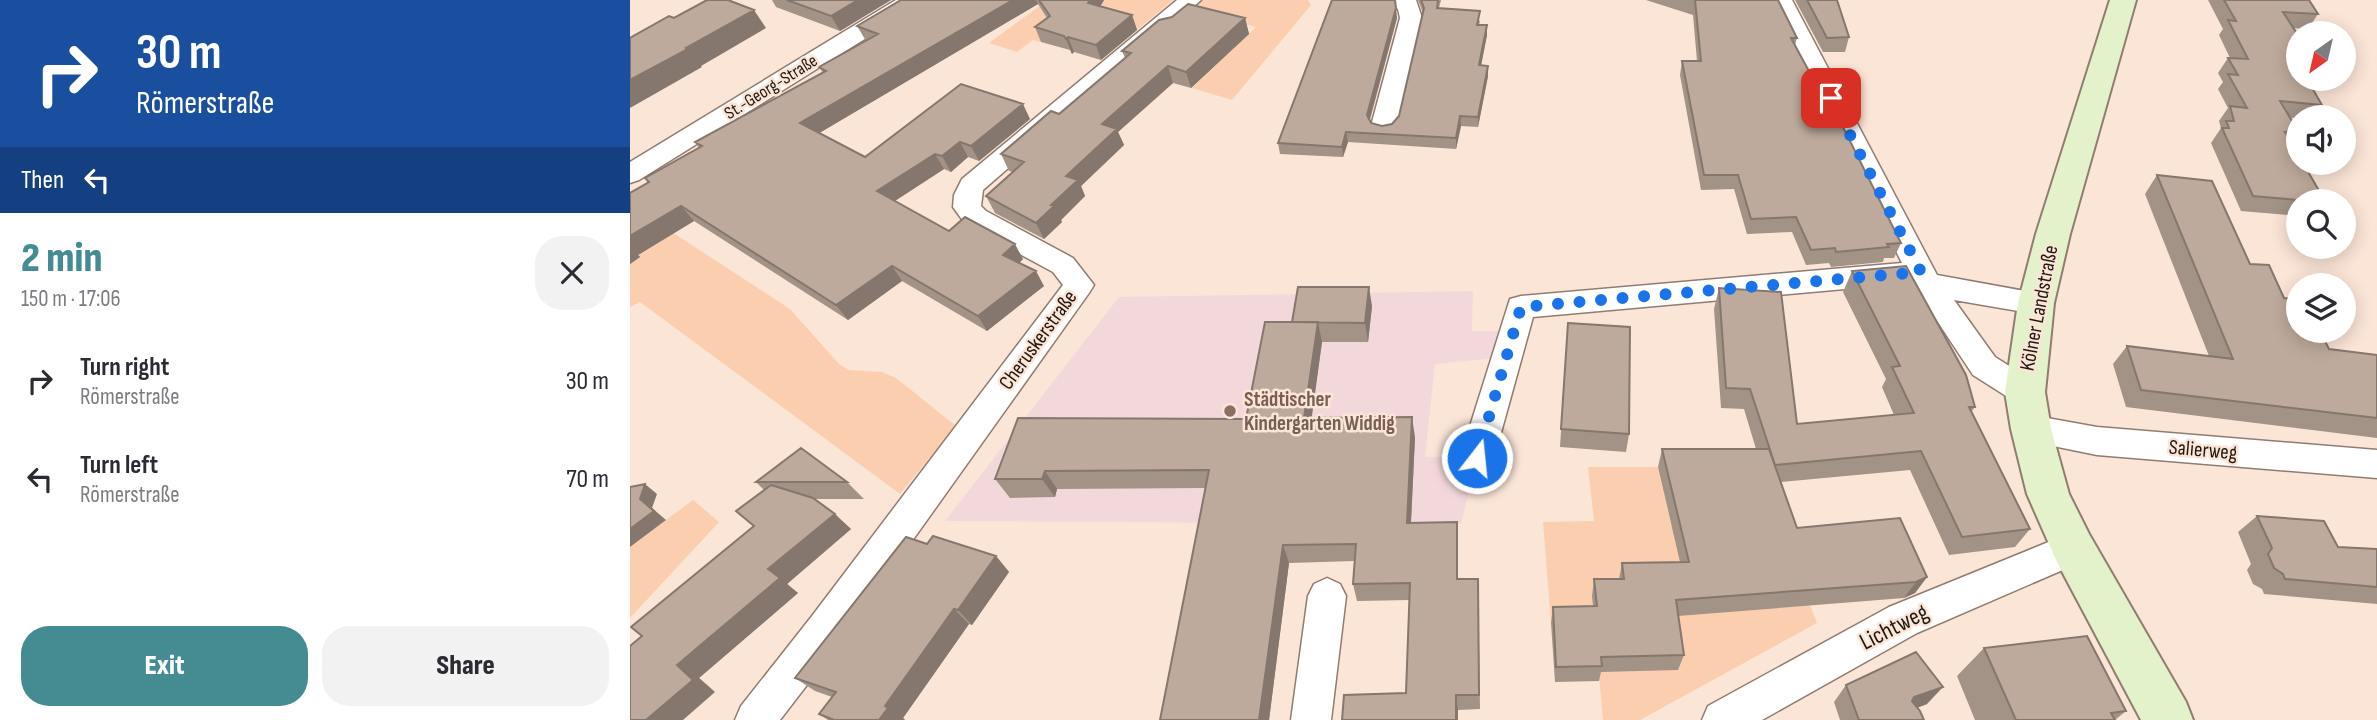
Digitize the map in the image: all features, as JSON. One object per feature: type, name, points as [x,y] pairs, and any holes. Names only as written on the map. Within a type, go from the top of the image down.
[{"type":"main road","name":"Kölner Landstraße","points":[[2123,0],[2053,234],[2036,303],[2028,411],[2048,494],[2073,548],[2168,720]]},
{"type":"street","name":"St.-Georg-Straße","points":[[630,174],[911,0]]},
{"type":"street","name":"Cheruskerstraße","points":[[754,720],[826,629],[1079,285],[1063,265],[976,218],[967,210],[965,201],[972,185],[1190,0]]},
{"type":"street","points":[[1384,126],[1411,18],[1408,5],[1396,0]]},
{"type":"street","points":[[1781,0],[1924,278],[1984,366],[2028,411]]},
{"type":"street","points":[[1477,458],[1521,307],[1924,278],[2036,303]]},
{"type":"street","name":"Salierweg","points":[[2028,411],[2097,441],[2377,464]]},
{"type":"street","name":"Lichtweg","points":[[1722,720],[1903,620],[2073,548]]},
{"type":"street","points":[[1311,720],[1327,596]]},
{"type":"shaded area","points":[[1048,0],[1173,0],[1104,57],[1061,26],[1040,42],[1033,40],[1017,52],[989,43]]},
{"type":"shaded area","points":[[1202,0],[1308,0],[1311,5],[1232,100],[1192,88],[1256,27],[1191,10]]},
{"type":"shaded area","points":[[658,223],[790,309],[839,364],[849,370],[882,372],[896,378],[956,426],[900,494],[640,302],[630,307],[630,263]]},
{"type":"shaded area","name":"Städtischer Kindergarten Widdig","points":[[1473,291],[1472,331],[1501,331],[1495,358],[1435,364],[1425,457],[1477,458],[1461,524],[945,521],[1119,297]]},
{"type":"shaded area","points":[[1588,467],[1658,467],[1671,525],[1810,605],[1817,623],[1640,720],[1603,720],[1594,622],[1551,623],[1543,522],[1594,521]]},
{"type":"shaded area","points":[[693,500],[719,522],[630,618],[630,547]]},
{"type":"building","points":[[707,0],[728,0],[754,10],[630,80],[630,38],[669,16],[674,18]]},
{"type":"building","points":[[787,0],[858,0],[831,16]]},
{"type":"building","points":[[901,0],[1013,0],[800,123],[865,157],[961,84],[1023,104],[971,146],[960,142],[942,156],[935,154],[877,191],[949,231],[965,217],[1015,244],[1003,255],[1036,271],[978,316],[892,266],[836,305],[681,206],[630,236],[630,193],[649,182],[645,178],[702,146],[695,142],[826,71],[819,67],[878,34],[857,26]]},
{"type":"building","points":[[1039,0],[1090,0],[1088,3],[1132,15],[1096,45],[1068,37],[1066,39],[1035,27],[1050,16]]},
{"type":"building","points":[[1332,0],[1395,0],[1396,8],[1367,115],[1371,123],[1382,126],[1392,124],[1399,116],[1424,8],[1421,0],[1438,0],[1437,8],[1480,11],[1477,25],[1487,25],[1479,65],[1488,66],[1478,117],[1460,116],[1456,138],[1346,132],[1342,147],[1278,143]]},
{"type":"building","points":[[1695,0],[1778,0],[1797,38],[1791,38],[1837,123],[1841,123],[1901,243],[1887,244],[1889,247],[1836,252],[1835,248],[1811,250],[1796,217],[1751,219],[1738,175],[1704,175],[1682,61],[1701,61]]},
{"type":"building","points":[[1807,0],[1837,0],[1849,37],[1827,38]]},
{"type":"building","points":[[2224,0],[2309,0],[2318,14],[2283,12],[2289,21],[2286,21],[2286,91],[2314,91],[2322,105],[2280,101],[2286,111],[2286,175],[2310,175],[2318,189],[2286,189],[2286,199],[2253,196],[2222,128],[2229,128],[2226,121],[2234,121],[2230,106],[2247,108],[2228,74],[2238,75],[2228,58],[2248,59],[2228,20],[2236,21]]},
{"type":"building","points":[[1188,4],[1245,18],[1186,72],[1168,66],[1102,124],[1117,129],[1066,176],[1078,180],[1036,223],[986,196],[1024,162],[1001,154],[1051,111],[1059,114],[1131,53],[1122,51],[1159,20],[1172,17]]},
{"type":"building","points":[[2157,175],[2212,181],[2250,264],[2269,265],[2286,298],[2286,343],[2326,343],[2329,349],[2377,355],[2377,418],[2141,390],[2127,346],[2233,359]]},
{"type":"building","points":[[1906,266],[1966,375],[1975,407],[1969,407],[2030,529],[1962,537],[1921,451],[1775,465],[1750,389],[1726,388],[1719,288],[1781,292],[1797,424],[1914,413],[1892,367],[1900,366],[1852,271]]},
{"type":"building","points":[[1298,287],[1369,287],[1365,323],[1292,322]]},
{"type":"building","points":[[1265,322],[1318,322],[1304,418],[1412,417],[1407,523],[1457,522],[1457,579],[1478,579],[1479,695],[1456,695],[1456,720],[1342,720],[1344,695],[1406,693],[1410,583],[1353,584],[1356,544],[1283,545],[1259,720],[1160,720],[1209,470],[1045,471],[1042,479],[995,479],[1018,418],[1246,419]]},
{"type":"building","points":[[1568,323],[1630,327],[1629,434],[1561,429]]},
{"type":"building","points":[[801,448],[847,482],[756,482]]},
{"type":"building","points":[[1662,449],[1769,449],[1797,528],[1900,518],[1927,577],[1916,582],[1676,600],[1684,655],[1601,657],[1602,666],[1556,667],[1553,607],[1597,606],[1594,579],[1624,579],[1622,563],[1689,562]]},
{"type":"building","points":[[645,484],[640,499],[654,511],[630,529],[630,487]]},
{"type":"building","points":[[771,485],[813,498],[835,514],[768,569],[780,578],[677,665],[693,680],[646,720],[630,720],[630,646],[642,636],[631,627],[754,526],[736,511]]},
{"type":"building","points":[[2257,516],[2324,521],[2338,547],[2377,549],[2377,587],[2285,579],[2283,574],[2274,568],[2268,554],[2272,548]]},
{"type":"building","points":[[933,536],[996,556],[958,610],[954,609],[885,706],[888,708],[879,720],[834,720],[819,714],[836,692],[795,678],[906,537],[927,544]]},
{"type":"building","points":[[2087,636],[2126,711],[2111,713],[2115,720],[2016,720],[1984,648]]},
{"type":"building","points":[[1916,652],[1943,687],[1914,697],[1912,701],[1924,720],[1859,720],[1846,685]]},
{"type":"place","name":"Städtischer Kindergarten Widdig","points":[[1230,411]]},
{"type":"route","points":[[1477,458],[1521,307],[1921,272],[1831,98]]}]
